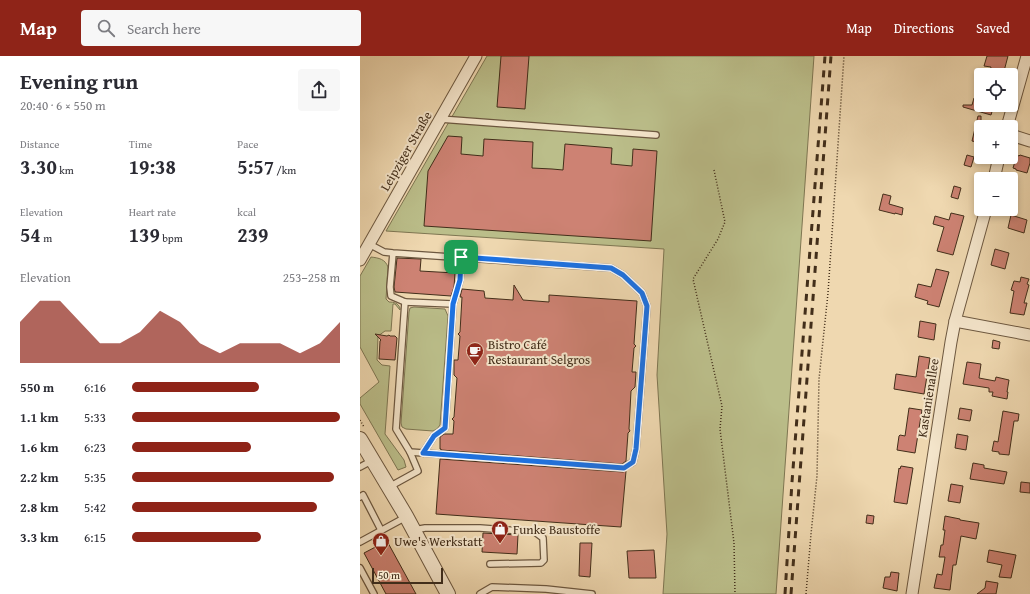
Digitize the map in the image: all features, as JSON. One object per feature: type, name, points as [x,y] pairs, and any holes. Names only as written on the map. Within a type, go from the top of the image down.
[{"type":"street","name":"Leipziger Straße","points":[[360,260],[476,56]]},
{"type":"street","points":[[1010,120],[1027,56]]},
{"type":"street","points":[[1018,137],[1030,141]]},
{"type":"street","name":"Kastanienallee","points":[[912,594],[955,321],[984,216]]},
{"type":"street","points":[[955,321],[1030,335]]},
{"type":"street","points":[[360,439],[406,516],[448,594]]},
{"type":"lane","points":[[440,119],[656,135]]},
{"type":"lane","points":[[369,244],[384,252],[393,253],[611,268],[623,275],[642,293],[647,306],[636,449],[633,462],[624,468],[410,452]]},
{"type":"lane","points":[[393,253],[390,287],[391,296],[404,302],[453,304]]},
{"type":"lane","points":[[423,453],[434,436],[445,428],[453,304],[460,280],[461,257]]},
{"type":"lane","points":[[389,487],[418,471],[410,452],[396,429],[404,302]]},
{"type":"lane","points":[[360,467],[373,460]]},
{"type":"lane","points":[[360,497],[362,495],[381,530]]},
{"type":"lane","points":[[360,542],[406,516]]},
{"type":"lane","points":[[413,530],[425,528],[480,528],[535,532],[544,538],[544,560],[541,563],[490,564]]},
{"type":"lane","points":[[360,568],[374,594]]},
{"type":"lane","points":[[480,594],[492,587],[546,589],[592,594]]},
{"type":"path","points":[[806,594],[810,534],[817,476],[820,380],[828,293],[844,56]]},
{"type":"path","points":[[714,170],[725,222],[718,239],[693,279],[722,406],[720,429],[734,543],[735,594]]},
{"type":"green space","points":[[487,56],[814,56],[776,594],[663,594],[667,534],[657,375],[664,249],[386,231]]},
{"type":"green space","points":[[371,257],[381,259],[387,264],[386,299],[389,302],[397,304],[400,308],[400,310],[395,304],[393,304],[391,331],[385,331],[378,336],[377,360],[382,365],[390,366],[385,434],[404,460],[406,467],[398,470],[360,404],[360,398],[379,382],[360,347],[360,276]]},
{"type":"green space","points":[[410,308],[445,309],[448,316],[440,425],[433,431],[406,429],[402,427],[401,423],[409,312]]},
{"type":"building","points":[[501,56],[529,56],[525,109],[497,107]]},
{"type":"building","points":[[987,56],[1008,56],[1005,68],[991,68],[984,66]]},
{"type":"building","points":[[974,98],[974,110],[963,107],[963,105],[972,105]]},
{"type":"building","points":[[980,112],[992,112],[991,115]]},
{"type":"building","points":[[978,116],[981,116],[981,120],[977,120]]},
{"type":"building","points":[[448,136],[462,137],[461,154],[483,156],[484,139],[533,142],[532,168],[563,170],[565,144],[612,148],[611,164],[632,166],[633,149],[657,151],[651,241],[424,226],[428,171]]},
{"type":"building","points":[[967,155],[974,157],[971,167],[964,165]]},
{"type":"building","points":[[1018,156],[1030,158],[1027,173],[1013,168],[1014,164],[1018,164]]},
{"type":"building","points":[[954,186],[961,188],[958,199],[951,197]]},
{"type":"building","points":[[883,194],[891,196],[889,204],[903,208],[902,215],[879,210]]},
{"type":"building","points":[[951,213],[964,216],[953,255],[937,251],[944,227],[933,224],[935,216],[949,220]]},
{"type":"building","points":[[1011,216],[1027,220],[1024,233],[1008,228]]},
{"type":"building","points":[[995,249],[1009,253],[1005,269],[991,265]]},
{"type":"building","points":[[397,258],[421,259],[420,271],[455,273],[454,287],[451,296],[395,292],[394,287]]},
{"type":"building","points":[[936,269],[949,272],[939,307],[927,304],[928,301],[915,297],[918,284],[931,287]]},
{"type":"building","points":[[1021,277],[1029,279],[1027,284],[1029,285],[1024,303],[1027,303],[1024,315],[1010,313],[1014,291],[1011,290],[1014,281],[1020,282]]},
{"type":"building","points":[[514,285],[523,300],[549,302],[549,295],[637,301],[634,344],[636,346],[634,348],[632,372],[636,372],[635,387],[631,391],[630,431],[628,433],[626,461],[622,464],[440,449],[440,437],[444,434],[453,434],[454,421],[452,419],[454,417],[457,378],[454,375],[454,360],[458,360],[460,336],[458,334],[460,332],[462,297],[460,297],[462,289],[484,291],[485,298],[513,300]]},
{"type":"building","points":[[920,321],[936,324],[934,340],[918,337]]},
{"type":"building","points":[[375,334],[395,336],[397,338],[395,360],[379,359],[381,340]]},
{"type":"building","points":[[993,340],[1000,342],[999,349],[992,348]]},
{"type":"building","points":[[919,356],[930,358],[924,394],[894,389],[896,374],[916,377]]},
{"type":"building","points":[[967,362],[981,364],[979,378],[995,381],[996,377],[1009,380],[1007,399],[992,396],[993,392],[989,392],[989,388],[963,384]]},
{"type":"building","points":[[909,408],[922,410],[915,453],[897,450],[899,436],[905,436]]},
{"type":"building","points":[[960,408],[972,410],[970,421],[958,419]]},
{"type":"building","points":[[1003,411],[1019,414],[1018,421],[1014,421],[1009,455],[999,454],[999,452],[992,451],[994,441],[998,442]]},
{"type":"building","points":[[957,434],[968,436],[966,450],[955,448]]},
{"type":"building","points":[[440,459],[626,471],[621,527],[436,514]]},
{"type":"building","points":[[973,463],[984,465],[984,468],[1007,472],[1004,484],[970,479]]},
{"type":"building","points":[[901,466],[913,468],[907,504],[894,502],[899,468],[900,469]]},
{"type":"building","points":[[1021,482],[1030,483],[1030,493],[1020,492]]},
{"type":"building","points":[[951,484],[963,486],[960,503],[948,501]]},
{"type":"building","points":[[867,515],[874,516],[873,524],[866,523]]},
{"type":"building","points":[[945,516],[979,523],[976,539],[961,536],[956,565],[953,565],[950,590],[934,588],[937,574],[942,575],[945,557],[939,557],[941,545],[943,545]]},
{"type":"building","name":"Funke Baustoffe","points":[[483,533],[518,535],[517,554],[482,552]]},
{"type":"building","points":[[387,541],[416,594],[386,594],[364,553]]},
{"type":"building","points":[[580,543],[592,543],[590,577],[579,576]]},
{"type":"building","points":[[654,550],[656,578],[629,578],[627,551]]},
{"type":"building","points":[[989,550],[1016,555],[1011,578],[999,577],[1002,565],[987,562]]},
{"type":"building","points":[[891,572],[899,573],[897,591],[883,588],[885,577],[890,577]]},
{"type":"building","points":[[986,581],[998,583],[996,594],[977,594],[985,588]]},
{"type":"railway","points":[[785,594],[792,482],[825,56]]},
{"type":"railway","points":[[791,594],[831,56]]},
{"type":"place","name":"Bistro Café Restaurant Selgros","points":[[475,366]]},
{"type":"place","name":"Funke Baustoffe","points":[[500,544]]},
{"type":"place","name":"Uwe's Werkstatt","points":[[381,556]]},
{"type":"route","points":[[461,257],[611,268],[623,275],[642,293],[647,306],[636,449],[633,462],[624,468],[423,453],[434,436],[445,428],[453,304],[460,280],[461,257]]}]
